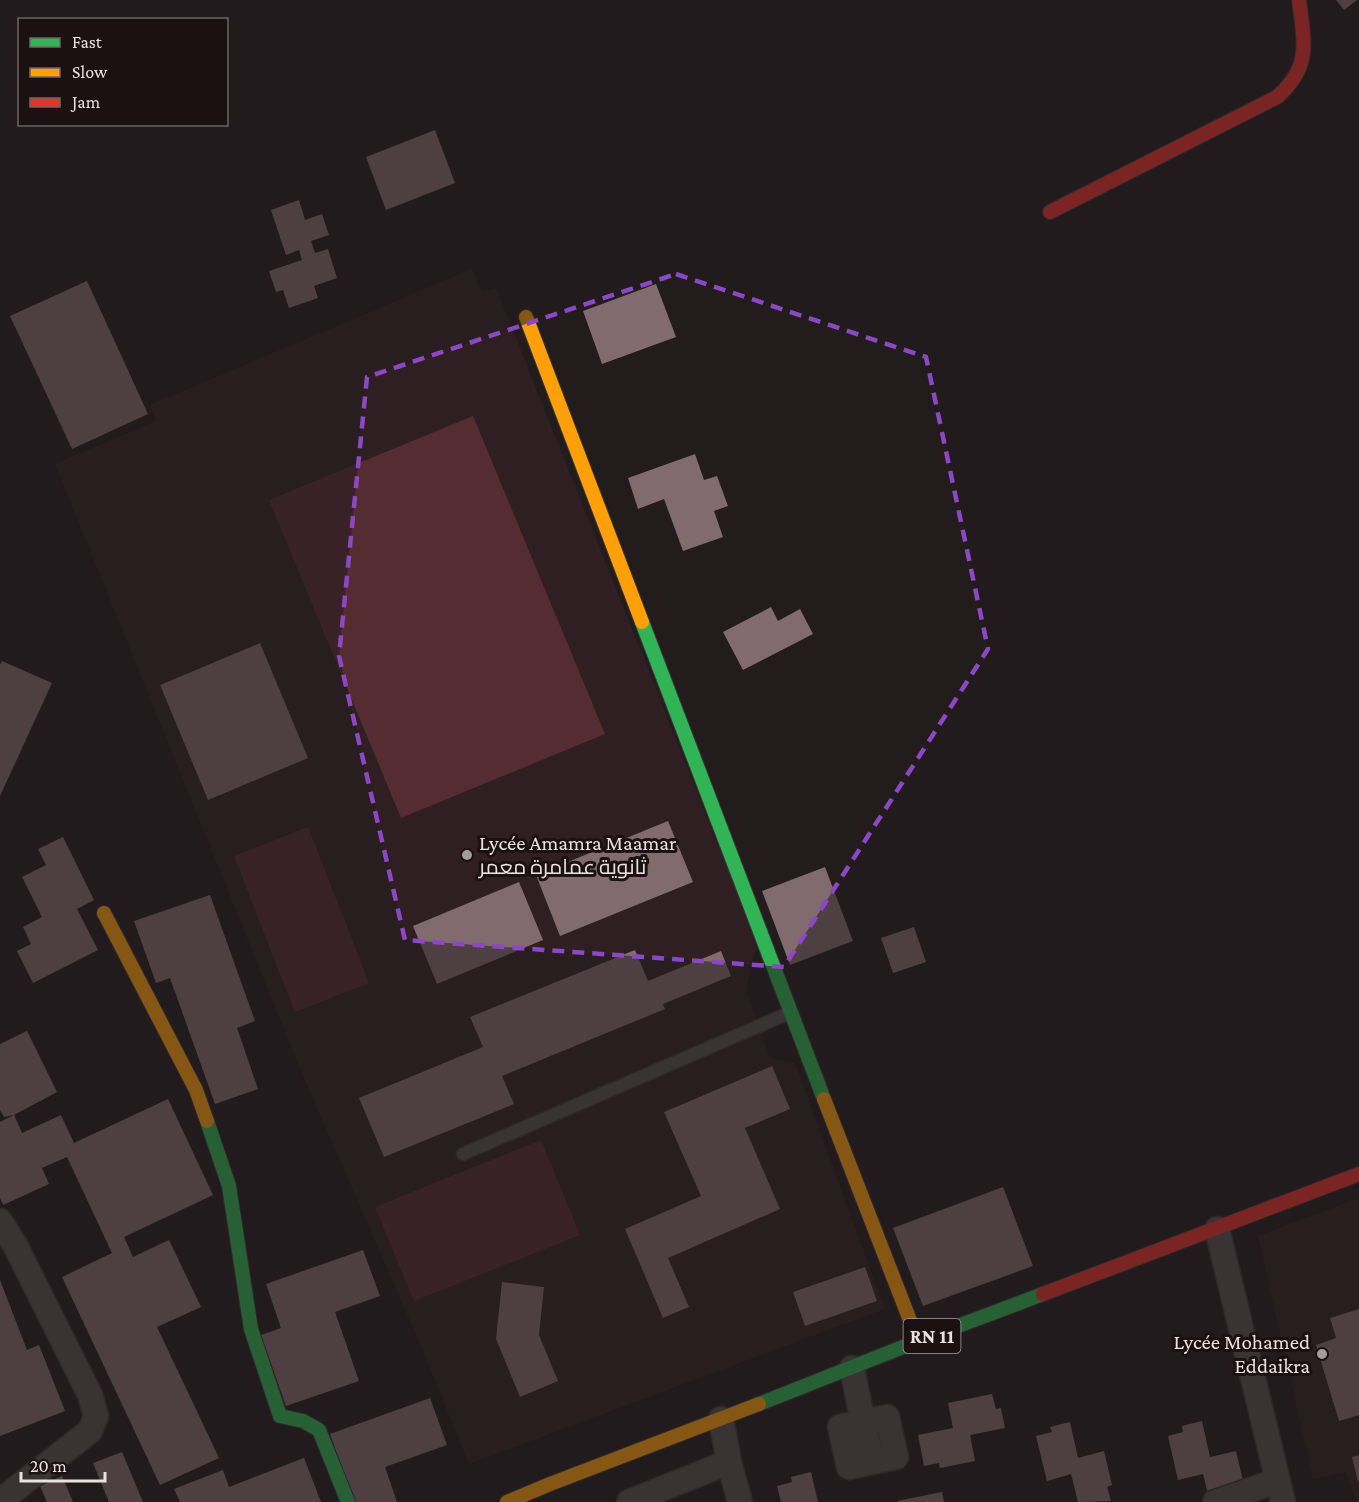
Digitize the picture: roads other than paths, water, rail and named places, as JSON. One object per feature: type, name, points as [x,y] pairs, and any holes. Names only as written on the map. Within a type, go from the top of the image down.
[{"type":"street","points":[[1050,212],[1287,90],[1300,70],[1303,58],[1299,0]]},
{"type":"street","points":[[526,317],[790,1013],[918,1341]]},
{"type":"street","points":[[104,913],[196,1090],[229,1186],[251,1329],[280,1416],[303,1421],[319,1431],[348,1502]]},
{"type":"street","name":"RN 11","points":[[507,1502],[918,1341],[1359,1174]]},
{"type":"street","points":[[0,1221],[15,1245],[90,1395],[96,1416],[90,1431],[0,1500]]},
{"type":"street","points":[[1215,1502],[1280,1491],[1217,1229]]},
{"type":"street","points":[[852,1368],[872,1462]]},
{"type":"street","points":[[721,1419],[740,1502]]},
{"type":"street","points":[[629,1502],[729,1462]]},
{"type":"lane","points":[[463,1154],[790,1013]]},
{"type":"place","name":"Lycée Amamra Maamar ثانوية عمامرة معمر","points":[[467,855]]},
{"type":"place","name":"Lycée Mohamed Eddaikra","points":[[1322,1354]]}]
